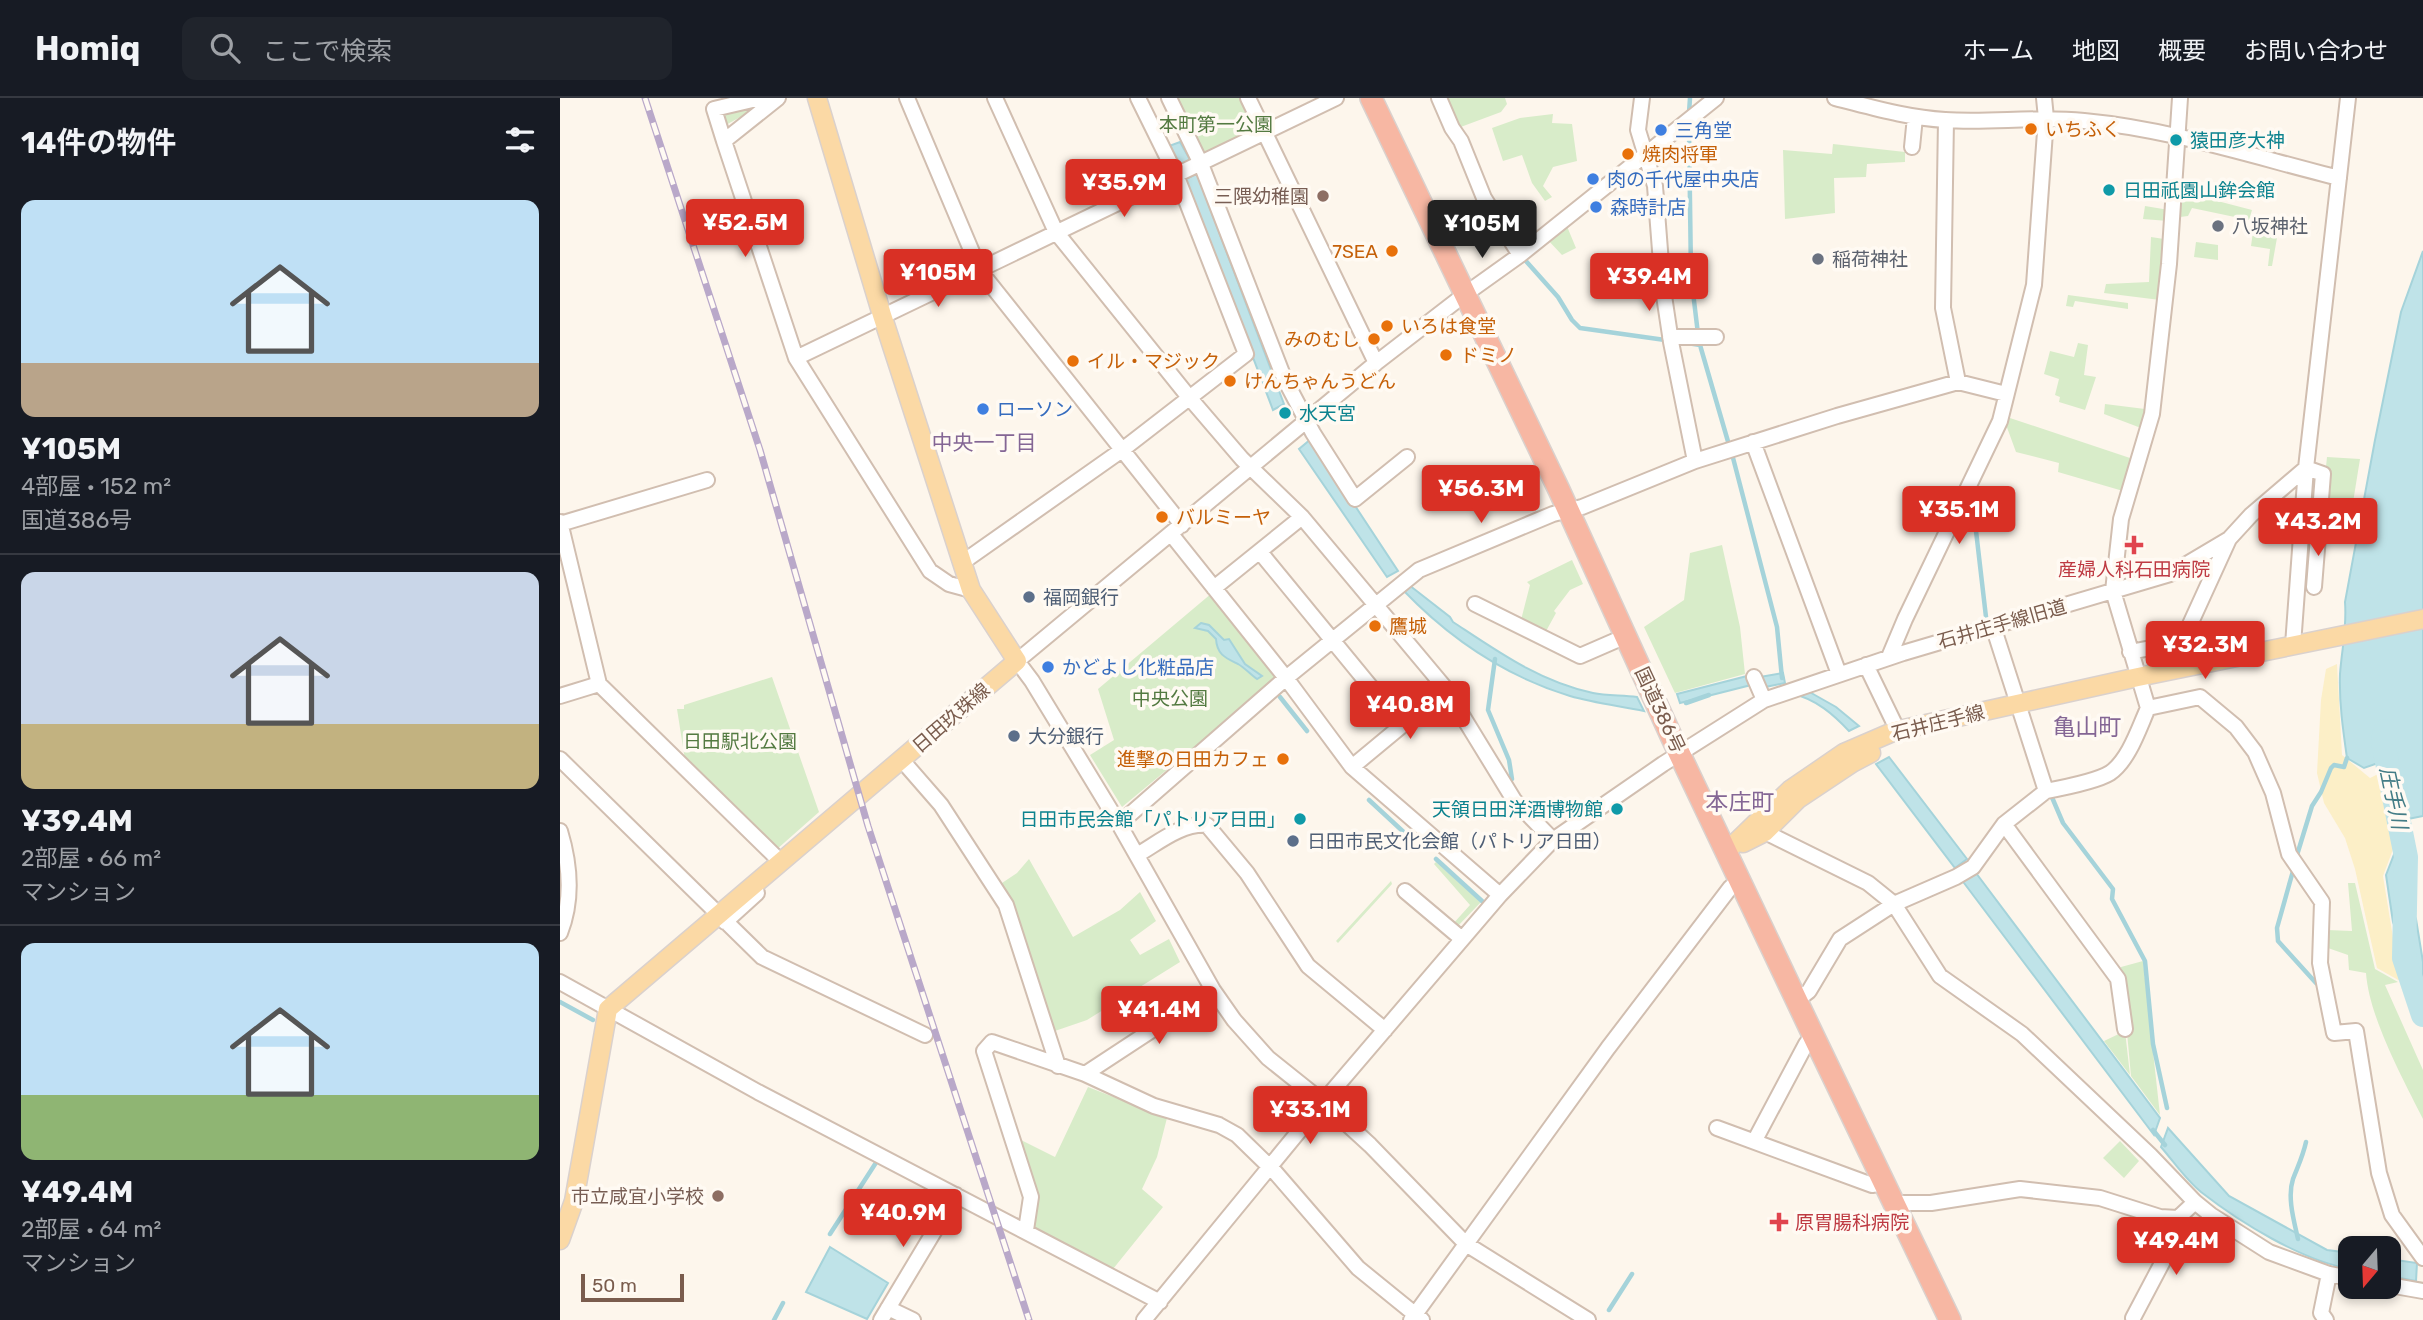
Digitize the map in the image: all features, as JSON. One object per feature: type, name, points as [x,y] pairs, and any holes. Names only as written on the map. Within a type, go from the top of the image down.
[{"type":"highway","name":"国道386号","points":[[1371,98],[1569,510],[1726,852],[1950,1320]]},
{"type":"main road","points":[[817,98],[882,315],[971,590],[1017,661]]},
{"type":"main road","name":"石井庄手線","points":[[1726,852],[1790,790],[1844,753],[1898,731],[2140,682],[2268,660],[2293,645],[2423,619]]},
{"type":"main road","name":"日田玖珠線","points":[[608,1009],[721,918],[780,861],[1017,661]]},
{"type":"main road","name":"石井庄手線","points":[[1726,852],[1765,832],[1798,799],[1873,752],[1899,741],[2020,708]]},
{"type":"main road","points":[[560,1240],[574,1201],[608,1009]]},
{"type":"street","points":[[761,98],[714,109],[796,358],[930,571],[949,584],[971,590]]},
{"type":"street","points":[[724,141],[778,98]]},
{"type":"street","points":[[906,98],[980,271],[1122,450],[1214,588],[1352,767],[1500,895]]},
{"type":"street","points":[[995,98],[1056,232],[1188,397],[1251,468],[1302,517],[1446,689],[1514,800],[1553,840]]},
{"type":"street","points":[[963,562],[1122,450],[1246,354],[1176,175],[1138,98]]},
{"type":"street","points":[[1169,98],[1201,164],[1284,378],[1355,499],[1407,457]]},
{"type":"street","points":[[1248,98],[1376,363]]},
{"type":"street","points":[[796,358],[1336,98]]},
{"type":"street","points":[[1439,98],[1461,141],[1484,198],[1520,255]]},
{"type":"street","points":[[1642,98],[1638,130],[1655,186],[1663,289],[1695,461]]},
{"type":"street","points":[[1588,1320],[1466,1244],[1370,1145],[1323,1102],[1268,1058],[1234,1020],[1213,990],[1119,824],[1032,681],[1017,661],[1376,363],[1520,255],[1716,98]]},
{"type":"street","points":[[1835,98],[1915,117],[1946,120],[2046,118],[2085,121],[2179,137],[2339,178]]},
{"type":"street","points":[[1889,657],[2000,421],[2034,285],[2046,118],[2044,98]]},
{"type":"street","points":[[1797,1000],[1809,991],[1840,939],[1894,904],[1973,867],[2004,824],[2046,791],[2065,788],[2110,773],[2126,754],[2148,708],[2113,591],[2121,519],[2152,414],[2169,264],[2180,98]]},
{"type":"street","points":[[2293,645],[2306,468],[2348,98]]},
{"type":"street","points":[[1912,147],[1915,117]]},
{"type":"street","points":[[1946,120],[1943,308],[1958,382]]},
{"type":"street","points":[[1670,337],[1704,337]]},
{"type":"street","points":[[1119,824],[1286,678],[1419,570],[1553,514],[1582,507],[1695,461],[1753,442],[1958,382],[2006,394]]},
{"type":"street","points":[[1753,442],[1839,674]]},
{"type":"street","points":[[2306,468],[2323,474],[2314,587]]},
{"type":"street","name":"石井庄手線旧道","points":[[1144,1320],[1323,1102],[1500,895],[1553,840],[1680,754],[1759,689],[1780,695],[1889,657],[2170,575],[2229,539],[2250,515],[2306,468]]},
{"type":"street","points":[[707,480],[560,523],[599,684],[780,861]]},
{"type":"street","points":[[1214,588],[1302,517]]},
{"type":"street","points":[[2130,652],[2182,642],[2229,539]]},
{"type":"street","points":[[1260,552],[1402,725]]},
{"type":"street","points":[[1475,604],[1580,656],[1626,636]]},
{"type":"street","points":[[1993,626],[2046,791]]},
{"type":"street","points":[[1866,665],[1898,731]]},
{"type":"street","points":[[560,696],[599,684]]},
{"type":"street","points":[[1352,767],[1446,689]]},
{"type":"street","points":[[721,918],[907,766],[970,711],[975,697]]},
{"type":"street","points":[[2148,708],[2200,698],[2236,727],[2255,752],[2273,793],[2289,853],[2322,902],[2320,963],[2334,1033],[2357,1031],[2379,1173],[2392,1215],[2423,1258]]},
{"type":"street","points":[[560,759],[762,957],[925,1035]]},
{"type":"street","points":[[907,766],[941,806],[1006,905],[1058,1066]]},
{"type":"street","points":[[2004,824],[2118,979],[2125,1029]]},
{"type":"street","points":[[1137,855],[1182,829],[1207,825],[1247,873],[1308,967],[1385,1030]]},
{"type":"street","points":[[560,831],[568,857],[569,884],[564,923],[560,933]]},
{"type":"street","points":[[1765,832],[1868,883],[1894,904],[1940,976],[2022,1034],[2150,1155],[2195,1202],[2269,1252],[2338,1276]]},
{"type":"street","points":[[1026,1230],[1031,1196],[984,1051],[992,1042],[1085,1074],[1154,1106],[1219,1125],[1237,1135],[1270,1167],[1358,1268],[1416,1318],[1466,1244],[1673,962],[1730,888],[1740,879]]},
{"type":"street","points":[[1405,891],[1462,939]]},
{"type":"street","points":[[560,982],[758,1092],[1160,1302]]},
{"type":"street","points":[[1085,1074],[1213,990]]},
{"type":"street","points":[[1755,1140],[1805,1044],[1813,1035]]},
{"type":"street","points":[[1717,1128],[1872,1185],[1884,1183]]},
{"type":"street","points":[[1895,1203],[1931,1203],[2020,1189],[2100,1198],[2160,1217],[2178,1218]]},
{"type":"street","points":[[913,1320],[885,1314],[956,1195]]},
{"type":"street","points":[[2133,1318],[2171,1247],[2178,1218],[2195,1202]]},
{"type":"street","points":[[2326,1320],[2321,1313],[2329,1274]]},
{"type":"street","points":[[2401,1287],[2423,1291]]},
{"type":"green space","name":"本町第一公園","points":[[1175,98],[1241,98],[1259,134],[1204,156]]},
{"type":"green space","points":[[1444,98],[1505,98],[1507,104],[1501,112],[1458,128]]},
{"type":"green space","points":[[758,102],[764,104],[724,126],[721,115]]},
{"type":"green space","points":[[1553,114],[1552,123],[1572,124],[1577,161],[1553,167],[1543,186],[1552,197],[1545,201],[1532,183],[1522,155],[1503,161],[1492,128],[1520,118]]},
{"type":"green space","points":[[1833,144],[1905,152],[1905,162],[1867,164],[1866,177],[1834,178],[1835,213],[1785,219],[1783,150],[1832,154]]},
{"type":"green space","points":[[2183,192],[2252,210],[2249,220],[2192,208],[2188,216],[2180,217]]},
{"type":"green space","points":[[2145,206],[2169,210],[2168,221],[2143,219]]},
{"type":"green space","points":[[2255,218],[2280,221],[2272,266],[2268,266],[2270,249],[2251,246]]},
{"type":"green space","points":[[1566,224],[1576,248],[1562,255],[1546,238]]},
{"type":"green space","points":[[2151,237],[2164,239],[2160,300],[2104,293],[2106,284],[2149,282]]},
{"type":"green space","points":[[2196,242],[2218,245],[2218,260],[2194,257]]},
{"type":"green space","points":[[2068,295],[2128,303],[2128,309],[2075,301],[2073,307],[2066,306]]},
{"type":"green space","points":[[2078,343],[2088,345],[2084,375],[2096,377],[2085,410],[2059,402],[2060,397],[2055,395],[2059,379],[2044,374],[2050,351],[2074,357]]},
{"type":"green space","points":[[2105,404],[2145,409],[2141,428],[2104,414]]},
{"type":"green space","points":[[2007,417],[2130,458],[2123,491],[2058,472],[2059,463],[2016,452],[2005,422]]},
{"type":"green space","points":[[2327,457],[2360,459],[2350,521],[2321,516]]},
{"type":"green space","points":[[1722,545],[1740,627],[1745,674],[1675,693],[1644,627],[1684,600],[1690,553]]},
{"type":"green space","points":[[1572,560],[1583,584],[1570,590],[1554,611],[1556,613],[1545,633],[1521,620],[1530,585],[1527,582]]},
{"type":"green space","name":"中央公園","points":[[1212,593],[1279,677],[1122,807],[1090,755],[1114,740],[1098,689]]},
{"type":"green space","name":"日田駅北公園","points":[[772,677],[819,812],[776,850],[685,760],[677,709],[684,709],[684,705]]},
{"type":"green space","points":[[1029,859],[1073,937],[1120,910],[1140,892],[1156,921],[1130,940],[1140,955],[1169,939],[1180,962],[1087,1020],[1052,1032],[999,885],[1017,873]]},
{"type":"green space","points":[[1436,862],[1481,902],[1456,928],[1452,925],[1470,905],[1434,864]]},
{"type":"green space","points":[[1391,881],[1392,884],[1338,943],[1336,941]]},
{"type":"green space","points":[[2348,883],[2355,883],[2375,969],[2398,982],[2385,985],[2423,1070],[2423,1119],[2380,1028],[2368,990],[2366,973],[2349,970],[2348,955],[2328,948],[2327,930],[2352,931]]},
{"type":"green space","points":[[2143,961],[2160,1115],[2131,1076],[2121,967]]},
{"type":"green space","points":[[2125,1031],[2130,1075],[2104,1041]]},
{"type":"green space","points":[[1088,1087],[1167,1118],[1157,1157],[1142,1189],[1163,1207],[1113,1269],[1033,1229],[1015,1137],[1055,1157]]},
{"type":"green space","points":[[2120,1141],[2139,1161],[2124,1178],[2103,1158]]},
{"type":"sand","points":[[2337,664],[2342,755],[2370,778],[2384,771],[2398,836],[2383,876],[2400,981],[2377,968],[2355,869],[2345,838],[2324,803],[2317,773],[2321,700],[2326,669]]},
{"type":"water","points":[[1180,142],[1193,165],[1180,169],[1169,146]]},
{"type":"water","points":[[1197,174],[1284,404],[1273,410],[1185,179]]},
{"type":"water","points":[[2423,251],[2423,816],[2403,820],[2403,801],[2393,765],[2378,763],[2364,768],[2347,758],[2340,674],[2345,602],[2375,440],[2401,312]]},
{"type":"water","points":[[1311,439],[1398,571],[1387,577],[1299,449]]},
{"type":"water","points":[[1409,585],[1453,622],[1520,664],[1574,688],[1598,694],[1637,697],[1644,711],[1570,696],[1501,667],[1459,640],[1421,608],[1403,590]]},
{"type":"water","points":[[1201,623],[1209,625],[1224,640],[1229,639],[1245,664],[1262,676],[1257,679],[1223,655],[1218,649],[1216,639],[1208,631],[1195,628]]},
{"type":"water","points":[[1783,673],[1785,683],[1765,687],[1760,677]]},
{"type":"water","points":[[1751,675],[1755,684],[1680,703],[1677,694]]},
{"type":"water","points":[[1806,690],[1836,707],[1859,726],[1849,731],[1824,708],[1793,694]]},
{"type":"water","points":[[1889,757],[1967,859],[1955,868],[1876,764]]},
{"type":"water","points":[[2398,844],[2412,864],[2401,884],[2416,919],[2423,962],[2423,1004],[2393,922],[2386,875]]},
{"type":"water","points":[[1973,869],[2160,1118],[2154,1135],[1961,879]]},
{"type":"water","points":[[2168,1128],[2229,1196],[2327,1250],[2338,1251],[2338,1266],[2292,1249],[2234,1216],[2201,1192],[2161,1147]]},
{"type":"water","points":[[830,1247],[888,1283],[867,1319],[806,1292]]},
{"type":"water","points":[[2401,1261],[2417,1263],[2416,1281],[2401,1278]]},
{"type":"waterway","points":[[1689,113],[1690,98]]},
{"type":"waterway","points":[[1689,130],[1691,274]]},
{"type":"waterway","points":[[1525,260],[1558,297],[1580,328],[1665,340]]},
{"type":"waterway","points":[[1692,284],[1698,334]]},
{"type":"waterway","points":[[1687,343],[1700,345],[1729,445]]},
{"type":"waterway","points":[[1732,454],[1777,627],[1782,678]]},
{"type":"waterway","points":[[1973,505],[1986,617]]},
{"type":"waterway","points":[[1495,659],[1488,710],[1509,760],[1512,779]]},
{"type":"waterway","points":[[1686,703],[1709,695]]},
{"type":"waterway","points":[[1280,697],[1307,731]]},
{"type":"waterway","name":"庄手川","points":[[2385,731],[2383,742],[2406,857],[2404,958],[2423,1015]]},
{"type":"waterway","points":[[2297,855],[2312,806],[2331,768],[2334,765],[2344,767],[2347,758]]},
{"type":"waterway","points":[[2051,795],[2063,823],[2113,889],[2112,899],[2145,961],[2153,1044],[2167,1108]]},
{"type":"waterway","points":[[1369,800],[1409,837]]},
{"type":"waterway","points":[[1436,859],[1482,901]]},
{"type":"waterway","points":[[2293,871],[2277,928],[2278,941],[2316,983]]},
{"type":"waterway","points":[[560,1002],[593,1020]]},
{"type":"waterway","points":[[2153,1130],[2165,1145]]},
{"type":"waterway","points":[[2298,1239],[2291,1186],[2306,1142]]},
{"type":"waterway","points":[[830,1234],[879,1158]]},
{"type":"waterway","points":[[1609,1310],[1632,1274]]},
{"type":"waterway","points":[[774,1320],[783,1303]]},
{"type":"railway","points":[[645,98],[760,450],[868,826],[1029,1320]]},
{"type":"place","name":"いちふく","points":[[2031,129]]},
{"type":"place","name":"三角堂","points":[[1661,130]]},
{"type":"place","name":"猿田彦大神","points":[[2176,140]]},
{"type":"place","name":"焼肉将軍","points":[[1628,154]]},
{"type":"place","name":"肉の千代屋中央店","points":[[1593,179]]},
{"type":"place","name":"日田祇園山鉾会館","points":[[2109,190]]},
{"type":"place","name":"三隈幼稚園","points":[[1323,196]]},
{"type":"place","name":"森時計店","points":[[1596,207]]},
{"type":"place","name":"八坂神社","points":[[2218,226]]},
{"type":"place","name":"7SEA","points":[[1392,251]]},
{"type":"place","name":"稲荷神社","points":[[1818,259]]},
{"type":"place","name":"いろは食堂","points":[[1387,326]]},
{"type":"place","name":"みのむし","points":[[1374,339]]},
{"type":"place","name":"ドミノ","points":[[1446,355]]},
{"type":"place","name":"イル・マジック","points":[[1073,361]]},
{"type":"place","name":"けんちゃんうどん","points":[[1230,381]]},
{"type":"place","name":"ローソン","points":[[983,409]]},
{"type":"place","name":"水天宮","points":[[1285,413]]},
{"type":"place","name":"バルミーヤ","points":[[1162,517]]},
{"type":"place","name":"産婦人科石田病院","points":[[2134,545]]},
{"type":"place","name":"福岡銀行","points":[[1029,597]]},
{"type":"place","name":"鷹城","points":[[1375,626]]},
{"type":"place","name":"かどよし化粧品店","points":[[1048,667]]},
{"type":"place","name":"大分銀行","points":[[1014,736]]},
{"type":"place","name":"進撃の日田カフェ","points":[[1283,759]]},
{"type":"place","name":"天領日田洋酒博物館","points":[[1617,809]]},
{"type":"place","name":"日田市民会館「パトリア日田」","points":[[1300,819]]},
{"type":"place","name":"日田市民文化会館（パトリア日田）","points":[[1293,841]]},
{"type":"place","name":"市立咸宜小学校","points":[[718,1196]]},
{"type":"place","name":"原胃腸科病院","points":[[1779,1222]]},
{"type":"district","name":"中央一丁目","points":[[984,442]]},
{"type":"district","name":"亀山町","points":[[2087,727]]},
{"type":"district","name":"本庄町","points":[[1740,802]]}]
